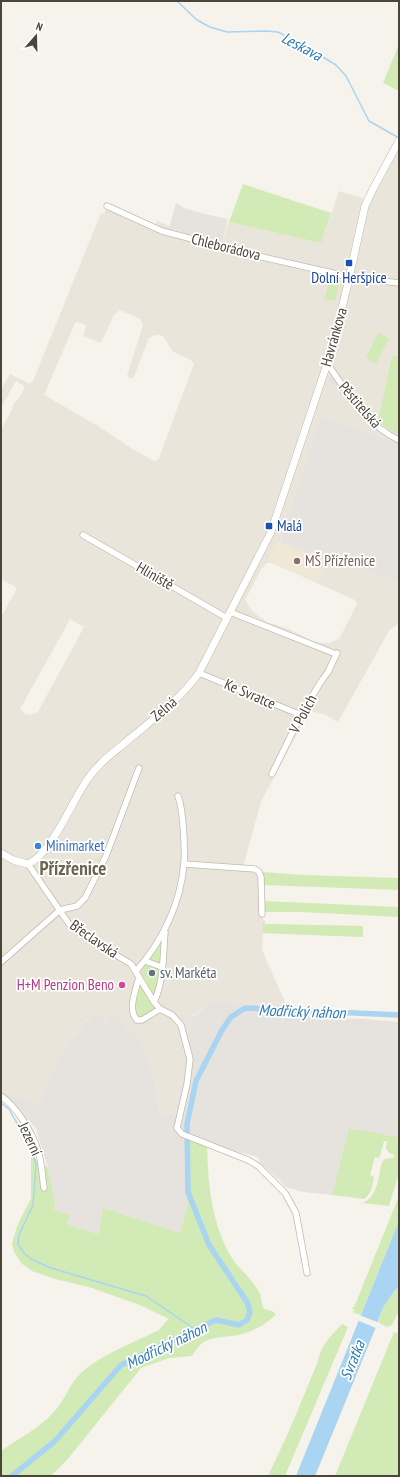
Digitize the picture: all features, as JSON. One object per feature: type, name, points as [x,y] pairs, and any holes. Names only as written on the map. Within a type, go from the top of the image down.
[{"type":"street","name":"Havránkova","points":[[271,532],[338,327],[365,206],[398,142]]},
{"type":"street","name":"Chleborádova","points":[[107,206],[162,231],[249,254],[350,277],[399,283]]},
{"type":"street","name":"Pěstitelská","points":[[327,363],[348,394],[365,415],[383,432],[399,440]]},
{"type":"street","name":"Zelná","points":[[28,864],[43,854],[87,780],[100,764],[177,699],[190,686],[199,673],[271,532]]},
{"type":"street","name":"Hliniště","points":[[83,535],[229,615]]},
{"type":"street","name":"V Polích","points":[[229,615],[336,654],[328,672],[301,715],[272,774]]},
{"type":"street","name":"Ke Svratce","points":[[199,673],[301,715]]},
{"type":"street","points":[[1,962],[60,910],[77,906],[85,898],[106,856],[139,768]]},
{"type":"street","points":[[136,972],[165,930],[174,907],[184,864],[183,814],[178,796]]},
{"type":"street","points":[[2,854],[13,860],[28,864]]},
{"type":"street","name":"Břeclavská","points":[[28,864],[71,926],[131,964],[154,1002],[160,1009],[172,1015],[181,1025],[190,1059],[187,1084],[177,1128],[182,1134],[248,1160],[258,1166],[285,1193],[296,1212],[307,1273]]},
{"type":"street","points":[[184,864],[255,869],[259,872],[261,877],[262,914]]},
{"type":"street","points":[[154,1002],[157,996],[162,967],[165,930]]},
{"type":"street","points":[[145,961],[162,967]]},
{"type":"street","points":[[140,977],[132,1007],[133,1016],[137,1020],[142,1020],[160,1009]]},
{"type":"street","name":"Jezerní","points":[[1,1096],[27,1126],[39,1151],[44,1188]]},
{"type":"shaded area","points":[[399,138],[399,443],[327,418],[322,418],[319,421],[280,542],[399,582],[399,619],[396,626],[390,629],[338,722],[324,714],[309,711],[261,802],[244,863],[244,866],[257,868],[262,872],[263,921],[265,921],[265,924],[363,926],[363,937],[263,933],[262,950],[286,1004],[239,1003],[217,1000],[192,1016],[183,1089],[176,1114],[160,1116],[154,1079],[129,1029],[127,1032],[125,1028],[106,1024],[101,1016],[86,1021],[63,1051],[48,1080],[40,1105],[7,1094],[5,1097],[1,1094],[1,617],[17,588],[1,579],[1,430],[14,403],[25,387],[16,381],[1,408],[1,389],[10,374],[30,384],[33,381],[101,213],[104,214],[106,209],[153,231],[157,221],[169,226],[169,228],[222,243],[229,222],[321,243],[339,191],[371,201]],"holes":[[[120,310],[140,319],[143,325],[127,376],[133,379],[149,338],[155,335],[164,337],[172,351],[191,360],[194,364],[159,458],[156,461],[131,448],[98,426],[44,395],[75,323],[77,322],[84,324],[86,327],[83,336],[101,343],[114,315]],[[267,563],[272,563],[355,600],[357,604],[339,639],[329,643],[312,641],[289,629],[267,622],[253,612],[245,600],[262,568]],[[70,619],[84,627],[38,712],[30,715],[25,714],[20,709]]]},
{"type":"shaded area","points":[[176,203],[184,208],[228,219],[222,244],[169,228]]},
{"type":"shaded area","points":[[332,371],[353,401],[350,403],[343,395],[341,396],[329,380]]},
{"type":"shaded area","points":[[322,418],[327,418],[399,443],[399,582],[280,542],[319,421]]},
{"type":"shaded area","points":[[392,446],[399,448],[399,487],[380,481]]},
{"type":"shaded area","name":"MŠ Přízřenice","points":[[277,541],[327,562],[318,582],[267,561]]},
{"type":"shaded area","points":[[216,1000],[239,1003],[286,1004],[282,1027],[285,1015],[399,1022],[399,1137],[349,1128],[332,1195],[303,1192],[285,1187],[282,1182],[261,1164],[258,1157],[185,1138],[185,1190],[188,1202],[180,1233],[103,1208],[98,1234],[67,1224],[54,1210],[55,1204],[48,1168],[36,1128],[5,1097],[7,1094],[40,1105],[48,1080],[63,1051],[86,1021],[87,1022],[100,1012],[106,1024],[115,1015],[126,1026],[125,1028],[127,1031],[129,1029],[134,1031],[132,1035],[139,1037],[154,1079],[160,1116],[176,1114],[181,1085],[183,1088],[191,1018]]},
{"type":"green space","points":[[399,44],[399,91],[383,83]]},
{"type":"green space","points":[[243,184],[331,213],[321,243],[229,222]]},
{"type":"green space","points":[[320,274],[340,278],[335,301],[324,299],[329,282],[318,280]]},
{"type":"green space","points":[[378,333],[389,338],[376,364],[366,358]]},
{"type":"green space","points":[[392,356],[399,357],[399,434],[387,428],[378,421]]},
{"type":"green space","points":[[262,872],[303,875],[399,878],[399,890],[263,885]]},
{"type":"green space","points":[[263,901],[399,907],[399,917],[301,912],[264,912]]},
{"type":"green space","points":[[263,921],[265,921],[265,924],[363,926],[363,937],[263,933]]},
{"type":"green space","points":[[158,945],[162,946],[161,962],[157,963],[149,958]]},
{"type":"green space","points":[[145,964],[159,968],[160,971],[155,995],[153,996],[141,971]]},
{"type":"green space","points":[[139,986],[155,1008],[140,1019],[134,1013],[134,1006]]},
{"type":"green space","points":[[349,1128],[399,1137],[399,1173],[389,1206],[362,1203],[374,1192],[382,1162],[385,1159],[394,1158],[394,1155],[388,1152],[386,1148],[387,1141],[384,1141],[380,1156],[378,1158],[375,1157],[370,1175],[374,1178],[371,1190],[364,1199],[332,1195]]},
{"type":"green space","points":[[185,1138],[207,1145],[208,1174],[212,1202],[224,1242],[233,1260],[256,1287],[260,1294],[264,1309],[272,1311],[276,1314],[262,1326],[250,1331],[238,1335],[207,1340],[199,1346],[192,1356],[169,1358],[141,1368],[67,1460],[51,1476],[1,1476],[1,1451],[47,1418],[61,1403],[73,1382],[81,1373],[98,1360],[159,1330],[169,1319],[140,1305],[89,1287],[55,1279],[32,1271],[21,1263],[14,1252],[12,1244],[17,1226],[31,1198],[31,1156],[48,1168],[55,1204],[54,1210],[70,1215],[67,1224],[98,1234],[103,1208],[180,1233],[188,1202],[185,1190]]},
{"type":"green space","points":[[399,1196],[399,1221],[361,1315],[352,1312],[355,1310],[352,1309],[355,1305]]},
{"type":"green space","points":[[399,1286],[399,1311],[392,1325],[387,1327],[379,1323],[380,1314]]},
{"type":"green space","points":[[342,1324],[348,1327],[285,1476],[268,1476],[289,1431],[323,1347]]},
{"type":"green space","points":[[394,1332],[399,1334],[399,1476],[335,1476]]},
{"type":"water","name":"Svratka","points":[[399,1221],[399,1286],[383,1307],[315,1476],[296,1476]]},
{"type":"pier","points":[[359,1315],[380,1323],[378,1329],[357,1320]]},
{"type":"waterway","name":"Leskava","points":[[177,1],[197,20],[210,27],[227,32],[278,32],[336,65],[346,76],[369,121],[399,138]]},
{"type":"waterway","name":"Modřický náhon","points":[[12,1476],[55,1441],[121,1365],[216,1320],[239,1325],[247,1320],[250,1312],[247,1302],[209,1245],[188,1192],[187,1124],[196,1081],[222,1030],[231,1017],[245,1008],[399,1015]]},
{"type":"waterway","points":[[1,1103],[9,1109],[32,1150],[36,1165],[33,1205],[19,1235],[18,1244],[24,1253],[31,1259],[51,1268],[146,1296],[196,1330]]},
{"type":"place","name":"Dolní Heršpice","points":[[349,263]]},
{"type":"place","name":"Malá","points":[[269,526]]},
{"type":"place","name":"MŠ Přízřenice","points":[[297,561]]},
{"type":"place","name":"Minimarket","points":[[38,846]]},
{"type":"place","name":"sv. Markéta","points":[[152,973]]},
{"type":"place","name":"H+M Penzion Beno","points":[[122,985]]},
{"type":"district","name":"Přízřenice","points":[[73,868]]}]
